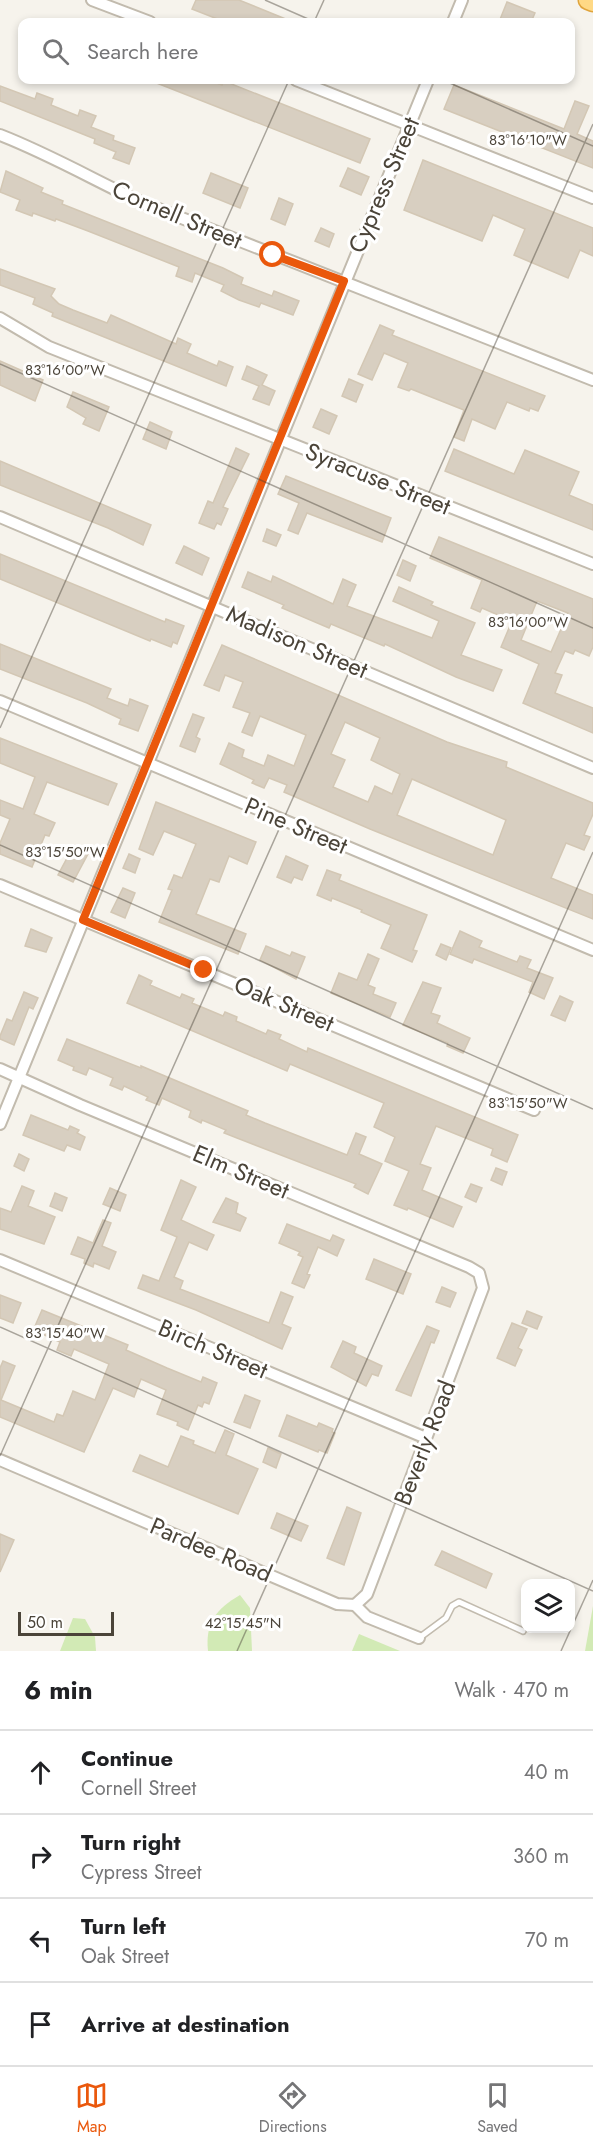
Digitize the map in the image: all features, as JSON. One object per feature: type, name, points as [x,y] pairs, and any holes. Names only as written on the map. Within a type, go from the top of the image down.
[{"type":"highway","points":[[588,0],[593,2]]},
{"type":"street","points":[[92,0],[139,18]]},
{"type":"street","points":[[455,18],[462,0]]},
{"type":"street","points":[[306,84],[593,198]]},
{"type":"street","name":"Cypress Street","points":[[0,1124],[210,606],[426,84]]},
{"type":"street","name":"Cornell Street","points":[[0,135],[45,152],[96,181],[141,202],[593,380]]},
{"type":"street","name":"Syracuse Street","points":[[0,318],[49,347],[593,564]]},
{"type":"street","name":"Madison Street","points":[[0,517],[593,768]]},
{"type":"street","name":"Pine Street","points":[[0,701],[593,950]]},
{"type":"street","name":"Oak Street","points":[[0,885],[534,1110]]},
{"type":"street","name":"Elm Street","points":[[0,1069],[470,1267],[481,1277]]},
{"type":"street","name":"Birch Street","points":[[0,1260],[426,1438]]},
{"type":"street","name":"Beverly Road","points":[[355,1605],[367,1594],[482,1293],[481,1277]]},
{"type":"street","name":"Pardee Road","points":[[0,1460],[337,1605],[355,1605],[367,1617],[419,1638]]},
{"type":"lane","points":[[419,1638],[446,1618],[452,1606],[459,1602],[521,1629]]},
{"type":"green space","points":[[240,1595],[250,1608],[252,1651],[208,1651],[208,1632],[214,1618],[224,1606]]},
{"type":"green space","points":[[593,1606],[593,1651],[585,1651]]},
{"type":"green space","points":[[73,1618],[85,1619],[95,1637],[96,1651],[60,1651]]},
{"type":"green space","points":[[359,1634],[400,1651],[352,1651]]},
{"type":"building","points":[[196,0],[239,0],[283,18],[215,18],[192,9]]},
{"type":"building","points":[[507,2],[535,13],[533,18],[501,18]]},
{"type":"building","points":[[159,84],[232,84],[370,139],[360,163]]},
{"type":"building","points":[[454,85],[564,129],[575,101],[589,106],[577,134],[593,141],[593,168],[444,109]]},
{"type":"building","points":[[0,86],[35,99],[37,93],[53,99],[51,105],[78,116],[80,110],[96,116],[91,127],[114,136],[113,140],[135,148],[129,164],[113,158],[116,152],[94,143],[95,139],[0,101]]},
{"type":"building","points":[[423,160],[593,228],[593,256],[580,250],[568,278],[514,255],[525,229],[493,215],[482,241],[404,210]]},
{"type":"building","points":[[348,168],[369,177],[361,195],[340,186]]},
{"type":"building","points":[[6,171],[43,188],[41,192],[63,201],[62,204],[223,268],[243,278],[241,284],[272,296],[274,291],[299,301],[293,315],[261,303],[259,307],[239,300],[221,291],[224,285],[195,273],[192,282],[176,276],[179,267],[88,231],[56,219],[55,221],[33,213],[32,216],[16,210],[20,200],[0,192]]},
{"type":"building","points":[[211,173],[248,188],[240,208],[203,193]]},
{"type":"building","points":[[279,198],[293,204],[285,225],[271,219]]},
{"type":"building","points":[[321,228],[334,234],[329,247],[315,241]]},
{"type":"building","points":[[0,269],[55,289],[51,296],[59,304],[73,310],[107,323],[111,315],[176,344],[178,338],[191,344],[187,353],[217,366],[219,361],[233,367],[226,386],[52,316],[53,313],[33,304],[35,298],[0,285]]},
{"type":"building","points":[[380,325],[394,331],[392,335],[545,396],[538,411],[530,408],[529,411],[507,402],[495,429],[472,419],[464,441],[454,437],[464,410],[411,389],[409,391],[398,387],[408,363],[384,353],[372,380],[358,374]]},
{"type":"building","points":[[0,361],[43,380],[35,401],[0,385]]},
{"type":"building","points":[[247,366],[267,375],[262,385],[275,391],[269,405],[253,399],[259,386],[242,379]]},
{"type":"building","points":[[349,379],[363,385],[356,402],[342,396]]},
{"type":"building","points":[[73,392],[109,407],[99,431],[83,424],[86,418],[67,407]]},
{"type":"building","points":[[321,409],[337,416],[329,434],[313,427]]},
{"type":"building","points":[[150,422],[172,432],[166,449],[143,439]]},
{"type":"building","points":[[236,448],[249,454],[223,507],[228,509],[221,525],[217,523],[214,529],[199,523],[208,501],[213,503]]},
{"type":"building","points":[[454,449],[514,474],[525,450],[579,472],[569,495],[593,505],[593,530],[445,471]]},
{"type":"building","points":[[0,461],[151,525],[143,545],[108,528],[0,485]]},
{"type":"building","points":[[286,476],[391,518],[382,542],[307,513],[298,534],[288,530],[299,503],[278,494]]},
{"type":"building","points":[[267,529],[281,535],[276,546],[263,541]]},
{"type":"building","points":[[439,537],[593,599],[593,647],[589,656],[575,650],[573,654],[565,651],[555,673],[562,675],[555,693],[593,708],[593,733],[523,703],[539,664],[501,647],[512,621],[482,608],[480,612],[471,608],[482,580],[430,558]],"holes":[[[537,601],[568,613],[551,652],[521,640]]]},
{"type":"building","points":[[184,546],[209,558],[202,575],[176,563]]},
{"type":"building","points":[[0,554],[165,622],[166,619],[184,626],[177,644],[173,642],[171,647],[151,639],[150,641],[0,579]]},
{"type":"building","points":[[403,560],[416,566],[410,581],[397,575]]},
{"type":"building","points":[[248,572],[271,582],[273,576],[333,604],[343,579],[356,585],[347,606],[432,638],[439,621],[393,601],[399,587],[433,602],[431,605],[475,623],[461,655],[502,670],[493,691],[456,677],[385,644],[384,646],[331,624],[329,628],[282,608],[284,605],[242,587]]},
{"type":"building","points":[[0,644],[111,689],[107,698],[128,706],[130,699],[148,706],[138,731],[119,724],[121,719],[87,703],[0,669]]},
{"type":"building","points":[[222,645],[447,742],[507,762],[506,767],[593,803],[593,814],[584,835],[590,837],[584,850],[566,843],[551,878],[593,895],[593,919],[284,792],[287,785],[269,778],[264,788],[252,783],[254,780],[220,764],[229,743],[244,750],[242,757],[264,766],[268,755],[294,766],[306,735],[260,716],[252,736],[242,732],[250,713],[233,707],[243,682],[225,675],[219,691],[204,685]],"holes":[[[345,722],[380,738],[371,760],[400,774],[392,794],[375,786],[368,802],[333,787],[345,760],[331,754]],[[412,779],[506,820],[493,855],[397,815]]]},
{"type":"building","points":[[193,714],[204,718],[196,737],[200,739],[195,752],[180,746]]},
{"type":"building","points":[[0,738],[117,784],[108,805],[47,782],[34,814],[55,823],[49,836],[45,835],[32,867],[0,854],[0,843],[10,819],[0,815],[0,800],[23,809],[35,777],[0,763]]},
{"type":"building","points":[[156,802],[256,842],[247,864],[229,856],[219,882],[210,879],[196,914],[246,934],[238,954],[159,922],[172,890],[168,889],[174,875],[182,878],[196,844],[164,831],[153,855],[139,849]]},
{"type":"building","points":[[74,845],[89,852],[73,882],[58,875]]},
{"type":"building","points":[[129,854],[140,859],[135,873],[123,868]]},
{"type":"building","points":[[286,856],[308,866],[302,880],[294,877],[291,883],[277,877]]},
{"type":"building","points":[[327,870],[341,875],[339,880],[427,915],[413,950],[417,951],[412,962],[381,948],[391,925],[361,912],[362,910],[332,898],[331,901],[317,895]]},
{"type":"building","points":[[123,888],[135,893],[125,918],[111,912]]},
{"type":"building","points":[[31,929],[52,938],[46,952],[25,946]]},
{"type":"building","points":[[460,931],[482,941],[479,947],[517,962],[520,956],[531,960],[527,968],[553,978],[544,999],[529,992],[533,982],[474,959],[472,963],[450,954]]},
{"type":"building","points":[[441,944],[451,948],[446,960],[436,955]]},
{"type":"building","points":[[266,946],[290,956],[292,952],[305,957],[296,979],[260,960]]},
{"type":"building","points":[[368,954],[379,959],[368,985],[375,988],[373,994],[396,1003],[390,1017],[331,993],[339,973],[357,980]]},
{"type":"building","points":[[139,975],[152,981],[150,985],[180,998],[182,994],[194,999],[192,1003],[223,1016],[225,1012],[237,1017],[236,1021],[266,1034],[268,1030],[281,1035],[279,1039],[307,1052],[308,1048],[518,1135],[507,1162],[491,1155],[493,1149],[436,1126],[420,1164],[431,1168],[422,1190],[462,1207],[453,1227],[408,1208],[407,1210],[394,1205],[409,1171],[385,1161],[395,1137],[374,1127],[384,1103],[290,1064],[287,1071],[127,1003]]},
{"type":"building","points":[[423,982],[441,988],[431,1013],[440,1016],[437,1023],[470,1038],[463,1053],[447,1046],[448,1043],[403,1025]]},
{"type":"building","points":[[24,992],[38,998],[33,1009],[29,1007],[14,1045],[0,1039],[0,1036],[7,1019],[12,1021]]},
{"type":"building","points":[[560,996],[573,1002],[565,1021],[551,1015]]},
{"type":"building","points":[[67,1039],[141,1068],[141,1066],[248,1111],[246,1115],[347,1155],[356,1133],[366,1137],[359,1154],[382,1164],[368,1194],[354,1187],[356,1184],[224,1133],[226,1130],[202,1120],[201,1123],[189,1117],[191,1111],[162,1098],[159,1105],[146,1100],[148,1097],[124,1086],[122,1090],[110,1085],[113,1078],[89,1068],[86,1075],[73,1070],[74,1067],[58,1060]]},
{"type":"building","points":[[31,1115],[68,1130],[70,1126],[79,1130],[77,1133],[85,1137],[80,1150],[67,1145],[64,1151],[23,1135]]},
{"type":"building","points":[[19,1154],[29,1159],[24,1171],[14,1166]]},
{"type":"building","points":[[496,1168],[507,1172],[502,1185],[491,1180]]},
{"type":"building","points":[[181,1180],[196,1187],[181,1220],[214,1235],[207,1250],[189,1242],[174,1277],[183,1281],[180,1289],[269,1323],[281,1292],[293,1297],[282,1324],[291,1328],[282,1349],[196,1310],[138,1288],[143,1275],[159,1281],[177,1237],[161,1230]]},
{"type":"building","points":[[471,1184],[482,1188],[476,1202],[465,1197]]},
{"type":"building","points":[[22,1186],[34,1191],[28,1206],[55,1217],[44,1244],[0,1229],[0,1208],[11,1212]]},
{"type":"building","points":[[110,1188],[126,1195],[120,1211],[103,1204]]},
{"type":"building","points":[[55,1193],[67,1198],[62,1211],[50,1206]]},
{"type":"building","points":[[226,1198],[238,1203],[236,1213],[246,1218],[240,1231],[213,1222]]},
{"type":"building","points":[[103,1220],[111,1223],[102,1246],[116,1252],[109,1269],[94,1263],[93,1267],[84,1263],[85,1259],[71,1254],[78,1237],[93,1243]]},
{"type":"building","points":[[287,1224],[330,1241],[333,1235],[344,1240],[337,1256],[318,1247],[304,1288],[292,1283],[303,1257],[298,1255],[300,1252],[279,1243]]},
{"type":"building","points":[[374,1259],[411,1274],[403,1294],[366,1279]]},
{"type":"building","points":[[442,1287],[456,1293],[450,1307],[436,1302]]},
{"type":"building","points":[[0,1295],[21,1303],[13,1323],[0,1318]]},
{"type":"building","points":[[42,1310],[128,1345],[126,1350],[167,1368],[201,1382],[203,1377],[217,1383],[209,1404],[204,1402],[202,1407],[198,1405],[188,1430],[177,1425],[178,1422],[157,1414],[166,1390],[141,1379],[134,1397],[113,1388],[84,1452],[0,1417],[0,1368],[3,1361],[15,1366],[1,1400],[54,1422],[57,1414],[63,1416],[73,1391],[95,1400],[109,1364],[74,1349],[71,1356],[57,1350],[60,1342],[42,1334],[44,1330],[35,1326]]},
{"type":"building","points":[[527,1311],[542,1317],[537,1329],[522,1323]]},
{"type":"building","points":[[512,1323],[527,1329],[518,1348],[522,1350],[515,1366],[497,1358]]},
{"type":"building","points":[[427,1326],[439,1331],[434,1343],[431,1342],[411,1396],[396,1390]]},
{"type":"building","points":[[343,1341],[356,1347],[354,1353],[382,1366],[378,1376],[372,1374],[366,1386],[331,1367]]},
{"type":"building","points":[[245,1395],[260,1401],[250,1428],[234,1422]]},
{"type":"building","points":[[287,1415],[317,1427],[319,1423],[333,1429],[332,1432],[335,1433],[327,1453],[319,1450],[318,1452],[279,1436]]},
{"type":"building","points":[[225,1430],[234,1434],[226,1455],[258,1469],[238,1514],[133,1471],[140,1455],[168,1467],[181,1436],[215,1453]]},
{"type":"building","points":[[268,1448],[281,1454],[276,1468],[263,1462]]},
{"type":"building","points":[[347,1507],[361,1513],[344,1565],[327,1558]]},
{"type":"building","points":[[277,1513],[308,1526],[301,1541],[271,1528]]},
{"type":"building","points":[[0,1534],[14,1540],[0,1572]]},
{"type":"building","points":[[442,1551],[492,1574],[486,1588],[435,1565]]},
{"type":"route","points":[[204,970],[83,920],[344,281],[273,255]]}]
